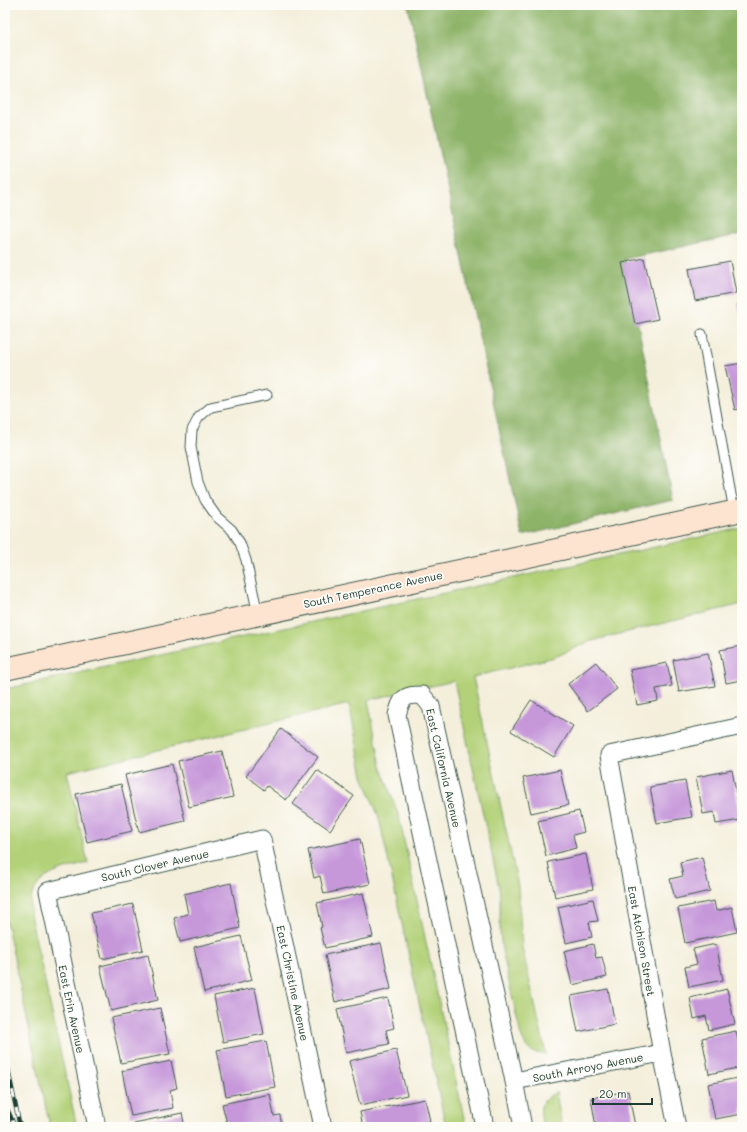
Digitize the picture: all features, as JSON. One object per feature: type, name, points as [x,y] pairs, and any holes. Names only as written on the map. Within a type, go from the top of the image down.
[{"type":"main road","name":"South Temperance Avenue","points":[[5,669],[738,510]]},
{"type":"street","name":"East California Avenue","points":[[485,1127],[397,714],[400,702],[410,695],[422,696],[430,706],[523,1127]]},
{"type":"street","name":"East Atchison Street","points":[[678,1127],[662,1053],[609,755],[742,726]]},
{"type":"street","name":"South Clover Avenue","points":[[48,891],[262,839]]},
{"type":"street","name":"East Christine Avenue","points":[[262,839],[323,1127]]},
{"type":"street","name":"East Erin Avenue","points":[[48,891],[97,1127]]},
{"type":"street","name":"South Arroyo Avenue","points":[[514,1081],[662,1053]]},
{"type":"lane","points":[[702,334],[738,510]]},
{"type":"lane","points":[[258,614],[246,560],[240,543],[232,530],[217,517],[205,500],[198,482],[191,447],[192,430],[199,417],[211,408],[267,395]]},
{"type":"green space","points":[[408,5],[742,5],[742,234],[625,259],[673,500],[522,536]]},
{"type":"green space","points":[[742,528],[742,604],[591,641],[555,657],[473,677],[518,886],[522,947],[546,1054],[536,1053],[527,1048],[521,1036],[502,950],[500,932],[500,892],[454,681],[368,700],[381,766],[399,817],[466,1127],[446,1127],[379,818],[363,776],[349,704],[67,772],[88,863],[55,873],[41,881],[32,895],[30,914],[77,1127],[50,1127],[5,916],[5,689]]},
{"type":"green space","points":[[556,1092],[562,1127],[543,1127],[541,1106],[546,1099]]},
{"type":"building","points":[[644,258],[658,319],[635,324],[622,263]]},
{"type":"building","points":[[730,261],[736,293],[695,301],[689,269]]},
{"type":"building","points":[[742,303],[742,318],[741,318],[738,304]]},
{"type":"building","points":[[742,363],[742,408],[735,410],[725,366]]},
{"type":"building","points":[[742,646],[742,680],[726,683],[720,650]]},
{"type":"building","points":[[708,653],[715,686],[679,692],[673,660]]},
{"type":"building","points":[[596,662],[617,689],[588,711],[568,684]]},
{"type":"building","points":[[667,663],[672,686],[656,689],[658,701],[637,705],[630,670]]},
{"type":"building","points":[[531,700],[573,726],[554,757],[511,731]]},
{"type":"building","points":[[281,729],[318,757],[286,800],[267,786],[264,790],[246,776]]},
{"type":"building","points":[[222,751],[233,797],[189,807],[178,761]]},
{"type":"building","points":[[172,764],[185,821],[139,832],[125,775]]},
{"type":"building","points":[[317,770],[354,796],[330,830],[293,804]]},
{"type":"building","points":[[560,770],[568,805],[531,813],[523,778]]},
{"type":"building","points":[[732,770],[741,820],[716,824],[714,812],[703,814],[696,777]]},
{"type":"building","points":[[685,781],[692,817],[657,823],[650,787]]},
{"type":"building","points":[[121,784],[132,831],[87,842],[76,794]]},
{"type":"building","points":[[579,811],[584,832],[573,835],[576,848],[546,856],[538,821]]},
{"type":"building","points":[[360,839],[370,884],[324,894],[320,876],[314,878],[308,850]]},
{"type":"building","points":[[586,854],[593,889],[555,897],[548,862]]},
{"type":"building","points":[[702,857],[710,891],[675,899],[670,879],[683,876],[680,862]]},
{"type":"building","points":[[231,883],[240,928],[180,942],[174,918],[188,914],[184,894]]},
{"type":"building","points":[[363,893],[373,937],[325,948],[320,928],[322,927],[317,903]]},
{"type":"building","points":[[593,899],[598,921],[589,922],[592,937],[566,943],[558,907]]},
{"type":"building","points":[[714,901],[716,911],[732,907],[737,932],[685,943],[678,908]]},
{"type":"building","points":[[133,904],[143,950],[102,959],[91,913]]},
{"type":"building","points":[[241,936],[252,980],[204,992],[194,947]]},
{"type":"building","points":[[381,943],[391,989],[335,1002],[325,955]]},
{"type":"building","points":[[593,944],[596,958],[602,957],[607,977],[572,985],[564,951]]},
{"type":"building","points":[[716,944],[723,980],[689,987],[685,967],[697,964],[693,949]]},
{"type":"building","points":[[148,955],[158,1000],[111,1011],[100,966]]},
{"type":"building","points":[[255,988],[264,1034],[223,1042],[214,996]]},
{"type":"building","points":[[608,989],[615,1024],[578,1032],[571,996]]},
{"type":"building","points":[[727,989],[735,1024],[709,1030],[706,1016],[694,1019],[690,998]]},
{"type":"building","points":[[388,998],[394,1028],[386,1030],[389,1044],[346,1053],[337,1009]]},
{"type":"building","points":[[160,1008],[170,1054],[121,1063],[111,1018]]},
{"type":"building","points":[[736,1031],[742,1067],[709,1074],[702,1038]]},
{"type":"building","points":[[266,1041],[275,1087],[226,1096],[217,1050]]},
{"type":"building","points":[[396,1050],[407,1095],[360,1105],[349,1061]]},
{"type":"building","points":[[171,1061],[177,1088],[170,1090],[173,1108],[131,1116],[122,1071]]},
{"type":"building","points":[[742,1077],[742,1114],[715,1119],[708,1084]]},
{"type":"building","points":[[628,1091],[635,1126],[596,1127],[591,1098]]},
{"type":"building","points":[[270,1094],[274,1116],[280,1115],[282,1127],[228,1127],[222,1104]]},
{"type":"building","points":[[425,1099],[430,1121],[419,1123],[420,1127],[363,1127],[360,1112]]},
{"type":"building","points":[[182,1113],[185,1127],[135,1127],[134,1123]]},
{"type":"railway","points":[[5,1055],[20,1127]]},
{"type":"railway","points":[[5,1104],[15,1127]]}]
